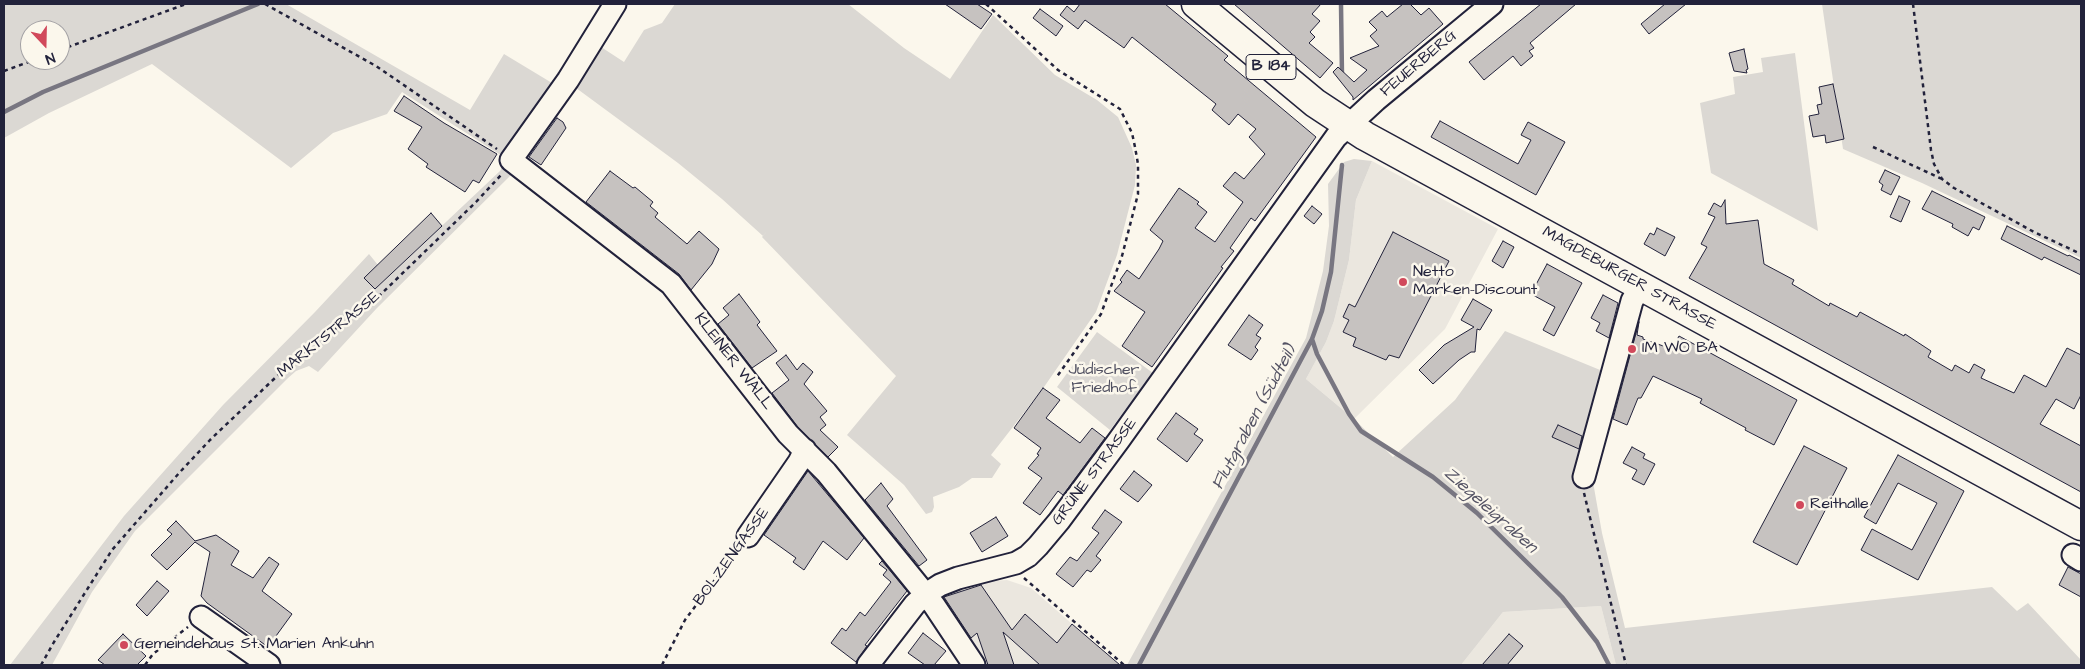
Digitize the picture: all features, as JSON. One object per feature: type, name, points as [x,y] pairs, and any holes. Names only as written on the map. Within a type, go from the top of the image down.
[{"type":"main road","name":"MAGDEBURGER STRASSE","points":[[1196,4],[1315,103],[1349,126],[2081,526]]},
{"type":"street","points":[[512,160],[568,80],[615,4]]},
{"type":"street","name":"FEUERBERG","points":[[1349,126],[1376,100],[1492,4]]},
{"type":"street","name":"GRÜNE STRASSE","points":[[868,665],[915,604],[926,594],[940,585],[958,578],[1016,564],[1038,546],[1059,521],[1119,440],[1336,137],[1349,126]]},
{"type":"street","name":"KLEINER WALL","points":[[512,160],[671,284],[788,434],[826,472],[926,594],[974,665]]},
{"type":"street","points":[[1584,477],[1632,301],[1640,286]]},
{"type":"street","name":"BOLZENGASSE","points":[[748,536],[799,462],[805,450]]},
{"type":"street","points":[[201,617],[269,665]]},
{"type":"path","points":[[70,46],[186,4]]},
{"type":"path","points":[[265,4],[376,66],[512,160]]},
{"type":"path","points":[[986,4],[1058,70],[1120,109],[1129,127],[1135,147],[1138,164],[1138,194],[1119,265],[1101,314],[1056,378]]},
{"type":"path","points":[[1913,4],[1931,150],[1934,164],[1942,180]]},
{"type":"path","points":[[4,71],[20,65]]},
{"type":"path","points":[[1874,147],[1942,180],[2034,232],[2081,254]]},
{"type":"path","name":"MARKTSTRASSE","points":[[41,665],[112,550],[180,472],[236,414],[297,358],[376,299],[476,202],[512,160]]},
{"type":"path","points":[[1584,477],[1584,495],[1626,665]]},
{"type":"path","name":"BOLZENGASSE","points":[[662,665],[685,620],[748,536]]},
{"type":"path","points":[[1023,577],[1124,665]]},
{"type":"path","points":[[145,665],[153,654],[201,617]]},
{"type":"shaded area","points":[[1372,161],[1498,229],[1445,329],[1354,419],[1306,379],[1326,342],[1334,321],[1349,260],[1356,200]]},
{"type":"shaded area","points":[[1007,580],[1031,588],[1119,665],[980,665],[939,597],[964,583]]},
{"type":"shaded area","points":[[1601,606],[1616,665],[1461,665],[1503,612]]},
{"type":"green space","points":[[4,4],[286,4],[470,110],[504,54],[557,86],[598,45],[624,62],[644,30],[662,23],[675,4],[848,4],[904,48],[950,79],[993,15],[1055,75],[1097,100],[1118,117],[1132,148],[1136,165],[1135,185],[1117,255],[1096,312],[1044,387],[991,455],[1001,464],[992,478],[972,478],[959,487],[933,497],[934,507],[932,512],[926,514],[904,485],[847,435],[896,376],[763,236],[722,199],[678,163],[572,85],[525,160],[377,308],[318,372],[309,366],[296,371],[135,531],[92,592],[52,665],[10,665],[124,516],[223,405],[369,254],[378,265],[365,278],[375,289],[500,171],[507,159],[402,92],[387,114],[333,133],[291,168],[152,64],[49,113],[4,138]]},
{"type":"green space","points":[[1822,4],[2081,4],[2081,258],[1922,183],[1843,149]]},
{"type":"green space","points":[[1795,53],[1818,231],[1711,173],[1700,103],[1735,94],[1733,77],[1763,72],[1761,58]]},
{"type":"green space","points":[[1354,159],[1372,161],[1356,200],[1349,260],[1334,321],[1326,342],[1306,379],[1354,419],[1393,457],[1455,400],[1505,331],[1605,372],[1593,482],[1602,533],[1625,628],[1992,587],[2017,611],[2028,603],[2081,660],[2081,665],[1616,665],[1601,606],[1503,612],[1461,665],[1127,665],[1306,338],[1323,271],[1329,226],[1328,184],[1344,162]]},
{"type":"green space","name":"Jüdischer Friedhof","points":[[1097,332],[1153,373],[1110,430],[1057,387]]},
{"type":"building","points":[[945,4],[977,4],[992,14],[981,29]]},
{"type":"building","points":[[1080,4],[1165,4],[1228,56],[1224,60],[1316,137],[1255,221],[1251,218],[1230,248],[1234,251],[1221,267],[1223,268],[1152,367],[1122,346],[1145,312],[1114,291],[1122,282],[1120,280],[1127,270],[1139,279],[1159,249],[1163,241],[1150,230],[1179,188],[1199,202],[1197,204],[1207,212],[1195,228],[1215,242],[1243,202],[1223,186],[1235,172],[1244,179],[1265,154],[1249,137],[1256,129],[1238,114],[1229,125],[1212,110],[1216,104],[1132,37],[1124,48],[1085,20],[1078,29],[1060,15],[1067,6],[1074,12]]},
{"type":"building","points":[[1234,4],[1321,4],[1312,14],[1320,21],[1310,32],[1315,37],[1309,43],[1333,63],[1320,78]]},
{"type":"building","points":[[1403,4],[1410,4],[1421,15],[1429,8],[1443,24],[1353,100],[1353,97],[1333,72],[1338,67],[1354,82],[1367,70],[1350,58],[1379,46],[1370,36],[1377,30],[1369,22],[1382,11],[1387,17]]},
{"type":"building","points":[[1541,4],[1576,4],[1530,43],[1534,48],[1529,51],[1533,56],[1521,66],[1513,56],[1484,80],[1469,62]]},
{"type":"building","points":[[1665,4],[1686,4],[1649,34],[1641,24]]},
{"type":"building","points":[[1040,9],[1063,26],[1056,36],[1033,18]]},
{"type":"building","points":[[1744,49],[1747,73],[1734,71],[1729,53]]},
{"type":"building","points":[[1833,84],[1844,139],[1826,143],[1825,135],[1813,137],[1809,116],[1819,114],[1817,105],[1822,104],[1819,87]]},
{"type":"building","points":[[404,96],[444,123],[497,154],[479,183],[473,180],[465,192],[426,167],[428,164],[408,149],[422,127],[394,111]]},
{"type":"building","points":[[557,118],[563,122],[566,128],[541,165],[529,157]]},
{"type":"building","points":[[1440,121],[1518,164],[1531,140],[1521,135],[1528,122],[1565,142],[1536,195],[1431,137]]},
{"type":"building","points":[[1885,170],[1900,177],[1891,195],[1881,190],[1883,185],[1879,182]]},
{"type":"building","points":[[610,171],[633,188],[635,187],[653,202],[650,206],[658,213],[655,217],[687,244],[699,231],[719,249],[712,264],[691,290],[679,274],[586,202]]},
{"type":"building","points":[[1932,191],[1985,217],[1979,230],[1973,227],[1968,236],[1952,227],[1953,224],[1922,209]]},
{"type":"building","points":[[1899,196],[1910,201],[1901,222],[1890,217]]},
{"type":"building","points":[[1725,200],[1726,224],[1758,220],[1764,264],[1794,280],[1792,284],[1829,306],[1830,303],[1857,317],[1860,312],[1904,336],[1905,334],[1931,351],[1928,357],[1952,371],[1955,365],[1969,373],[1974,364],[1985,370],[1981,378],[2014,393],[2024,375],[2046,387],[2067,348],[2081,355],[2081,395],[2074,409],[2056,399],[2040,424],[2081,446],[2081,492],[1689,278],[1707,247],[1701,244],[1715,217],[1708,214],[1714,203],[1721,207]]},
{"type":"building","points":[[1312,206],[1322,214],[1314,224],[1304,216]]},
{"type":"building","points":[[431,213],[442,226],[375,289],[364,278]]},
{"type":"building","points":[[2007,226],[2081,261],[2081,275],[2044,257],[2042,260],[2001,239]]},
{"type":"building","points":[[1657,228],[1675,237],[1665,256],[1644,244],[1650,233],[1654,235]]},
{"type":"building","name":"Netto Marken-Discount","points":[[1393,232],[1449,261],[1399,358],[1389,355],[1386,360],[1353,346],[1356,338],[1343,332],[1349,320],[1343,317],[1349,304],[1355,307]]},
{"type":"building","points":[[1503,241],[1514,247],[1503,268],[1492,261]]},
{"type":"building","points":[[1547,264],[1582,283],[1554,336],[1543,330],[1555,307],[1531,294]]},
{"type":"building","points":[[739,294],[760,322],[757,325],[777,351],[752,368],[718,324],[729,315],[723,308]]},
{"type":"building","points":[[1603,295],[1618,303],[1609,338],[1596,331],[1600,323],[1591,318]]},
{"type":"building","points":[[1473,299],[1492,310],[1480,330],[1477,329],[1475,352],[1471,352],[1459,360],[1433,384],[1419,370],[1444,345],[1474,327],[1461,320]]},
{"type":"building","points":[[1249,315],[1263,325],[1256,335],[1261,338],[1255,347],[1258,350],[1251,360],[1228,345]]},
{"type":"building","points":[[1639,322],[1637,335],[1643,337],[1643,339],[1672,349],[1679,336],[1797,400],[1774,445],[1700,403],[1702,399],[1653,376],[1641,398],[1638,398],[1627,425],[1613,419]]},
{"type":"building","points":[[786,355],[797,370],[803,363],[813,372],[804,384],[827,411],[820,417],[826,425],[820,430],[838,447],[828,457],[797,426],[772,393],[789,380],[776,363]]},
{"type":"building","points":[[1043,388],[1060,400],[1046,418],[1080,443],[1092,428],[1105,438],[1063,495],[1058,491],[1040,515],[1023,503],[1042,478],[1028,468],[1039,455],[1037,454],[1041,448],[1014,428]]},
{"type":"building","points":[[1176,413],[1198,429],[1194,434],[1203,440],[1187,462],[1157,439]]},
{"type":"building","points":[[1558,425],[1582,436],[1579,449],[1552,437]]},
{"type":"building","name":"Reithalle","points":[[1804,446],[1847,468],[1797,565],[1753,542]]},
{"type":"building","points":[[1632,447],[1645,454],[1643,458],[1655,464],[1644,485],[1632,479],[1637,470],[1623,463]]},
{"type":"building","points":[[1898,455],[1964,491],[1918,580],[1861,550],[1872,529],[1912,550],[1937,503],[1898,483],[1876,524],[1864,517]]},
{"type":"building","points":[[808,471],[864,538],[847,560],[823,541],[804,570],[793,562],[796,558],[764,535]]},
{"type":"building","points":[[1134,471],[1152,485],[1138,502],[1120,489]]},
{"type":"building","points":[[881,483],[893,499],[887,506],[927,560],[919,566],[865,500]]},
{"type":"building","points":[[1105,510],[1122,522],[1096,556],[1101,560],[1091,572],[1087,570],[1073,587],[1056,574],[1070,557],[1077,561],[1099,533],[1092,528]]},
{"type":"building","points":[[996,517],[1008,536],[982,552],[970,533]]},
{"type":"building","points":[[176,521],[195,541],[216,535],[239,551],[231,565],[253,578],[269,557],[279,564],[262,591],[292,614],[268,647],[207,603],[201,596],[210,552],[195,542],[167,570],[151,555],[172,534],[167,530]]},
{"type":"building","points":[[882,561],[907,591],[865,645],[867,646],[856,662],[831,643],[842,628],[846,631],[860,612],[865,616],[891,582],[883,575],[887,570],[879,564]]},
{"type":"building","points":[[2068,567],[2081,574],[2081,597],[2059,585]]},
{"type":"building","points":[[157,581],[169,591],[147,616],[136,605]]},
{"type":"building","points":[[981,585],[1012,630],[1025,614],[1057,643],[1072,624],[1120,665],[1040,665],[1003,632],[1014,665],[988,665],[977,633],[971,638],[944,597]]},
{"type":"building","points":[[923,633],[946,651],[934,665],[925,665],[908,653]]},
{"type":"building","name":"Gemeindehaus St. Marien Ankuhn","points":[[123,634],[146,656],[137,665],[105,665],[98,660]]},
{"type":"building","points":[[1509,634],[1523,646],[1507,665],[1482,665]]},
{"type":"waterway","points":[[4,112],[43,92],[258,4]]},
{"type":"waterway","name":"Flutgraben (Südteil)","points":[[1341,4],[1342,76]]},
{"type":"waterway","name":"Flutgraben (Südteil)","points":[[1139,665],[1312,339],[1322,311],[1331,272],[1342,165]]},
{"type":"waterway","name":"Ziegeleigraben","points":[[1312,339],[1317,354],[1349,414],[1361,431],[1433,477],[1477,513],[1562,597],[1597,642],[1609,665]]},
{"type":"place","name":"Netto Marken-Discount","points":[[1403,282]]},
{"type":"place","name":"IM WO BA","points":[[1632,349]]},
{"type":"place","name":"Reithalle","points":[[1800,505]]},
{"type":"place","name":"Gemeindehaus St. Marien Ankuhn","points":[[124,645]]}]
